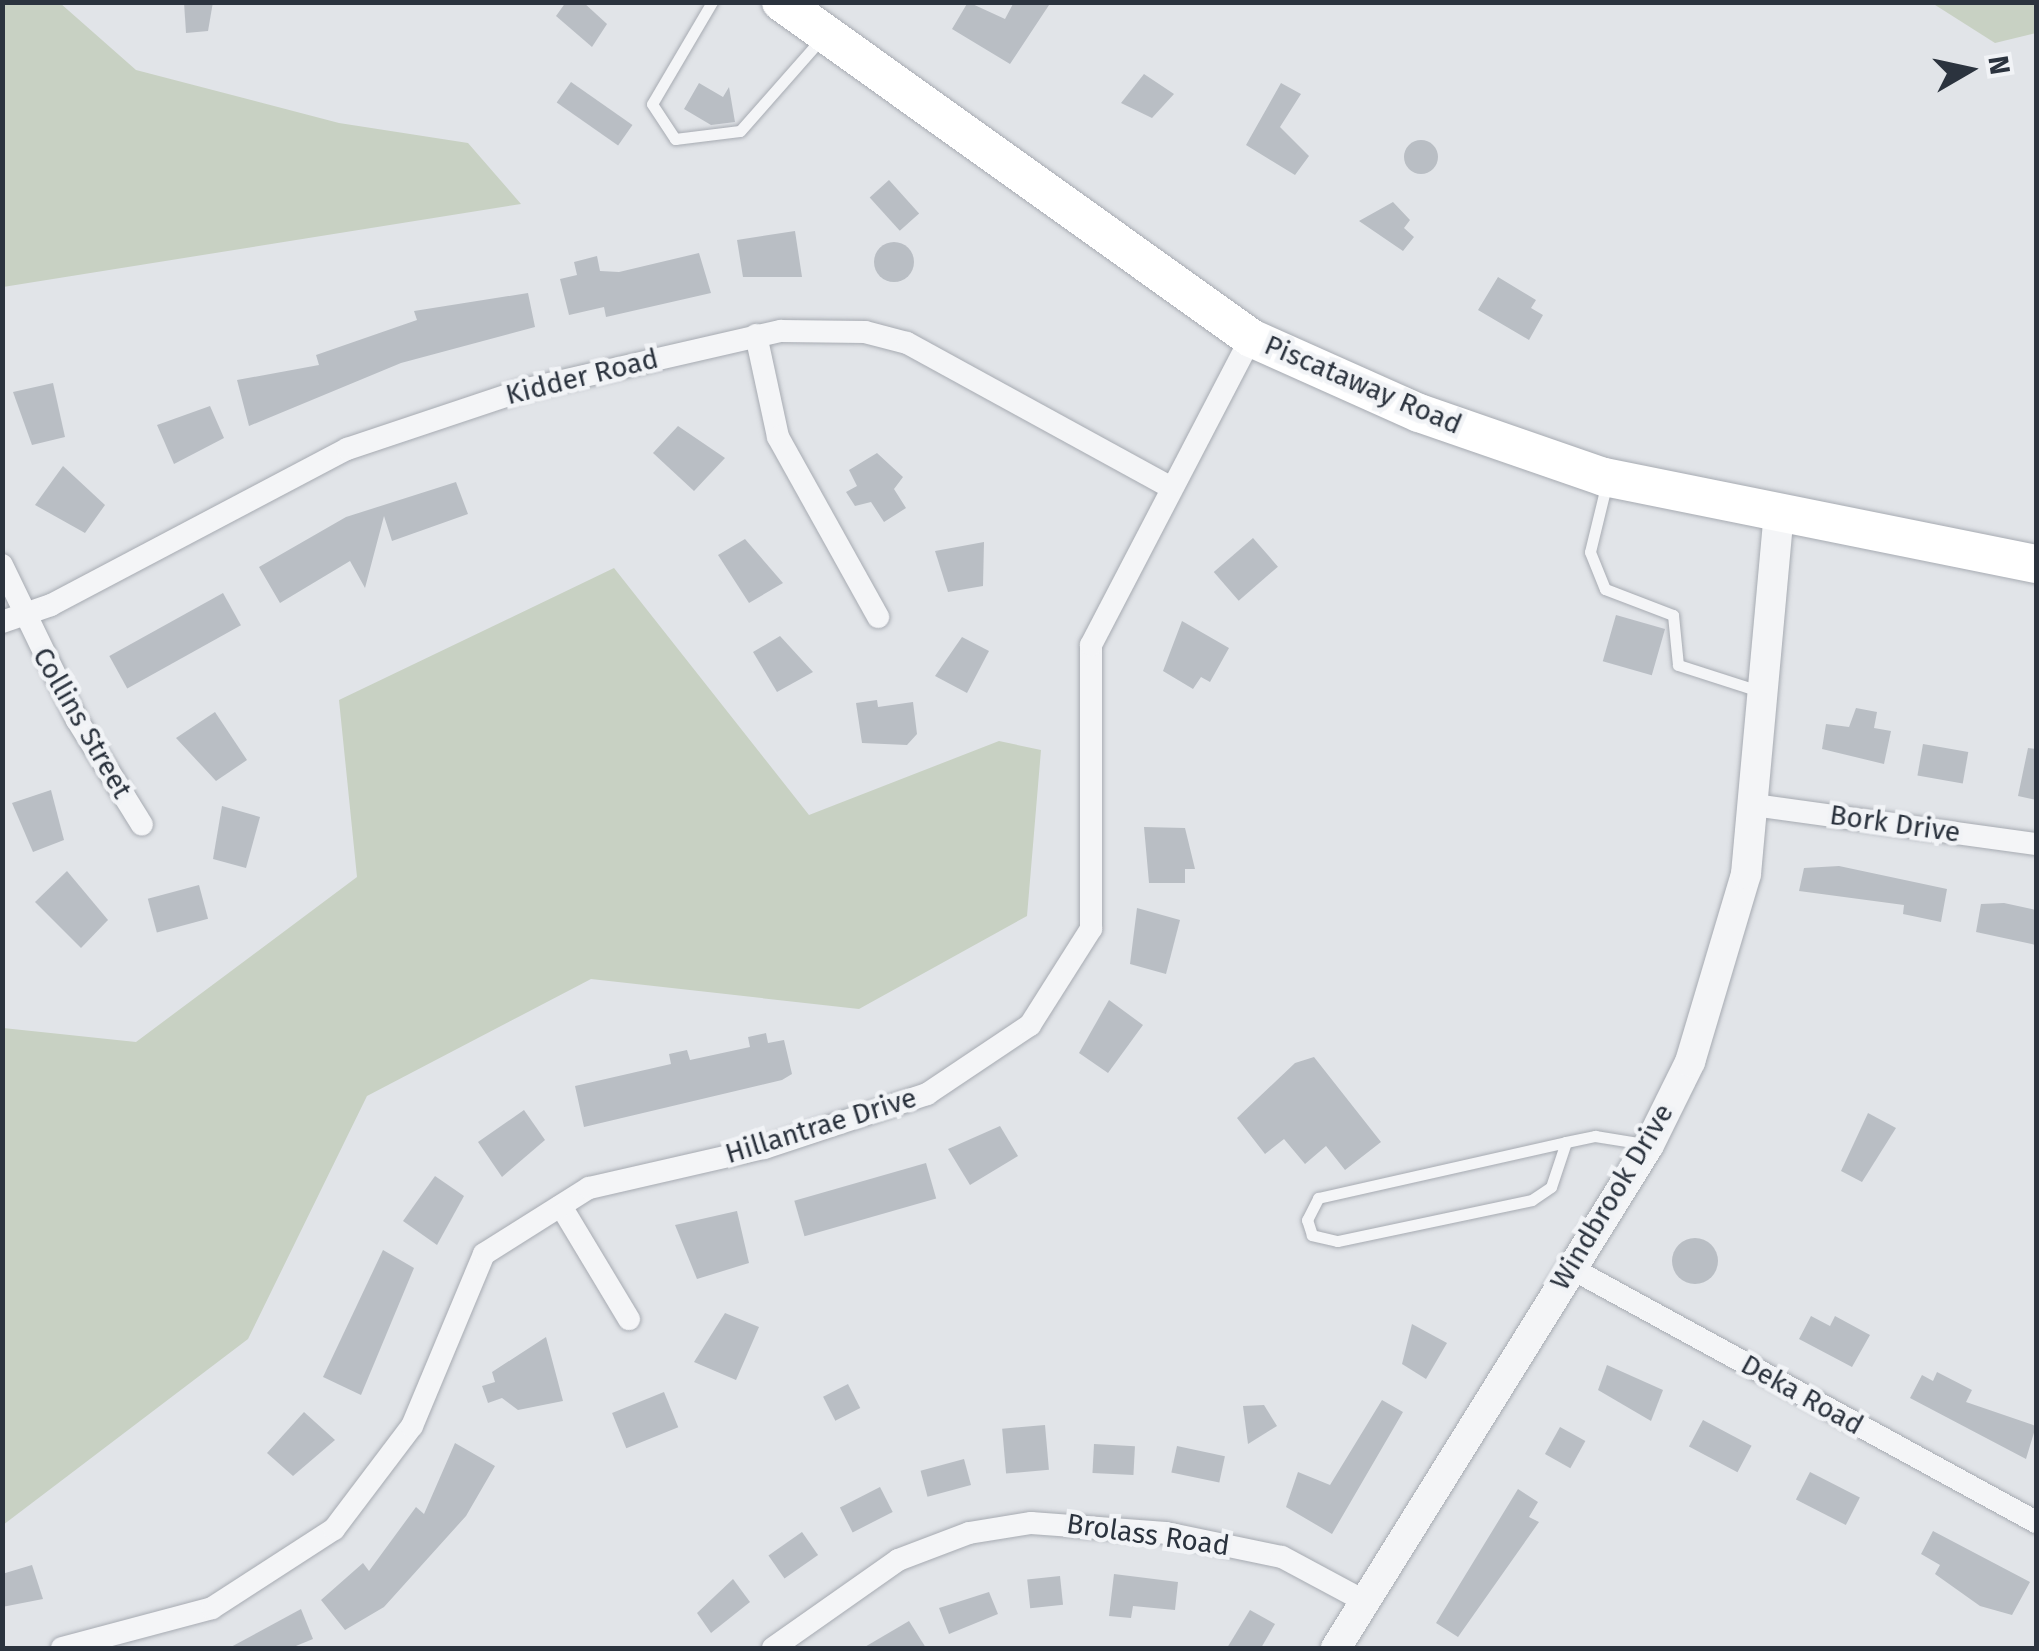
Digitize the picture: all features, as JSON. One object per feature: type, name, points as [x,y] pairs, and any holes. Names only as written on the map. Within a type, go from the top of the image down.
[{"type":"main road","name":"Piscataway Road","points":[[781,2],[1251,338],[1418,413],[1608,478],[1778,518],[2036,564]]},
{"type":"street","name":"Kidder Road","points":[[12,619],[347,449],[550,383],[756,335],[832,329],[907,343],[1170,487]]},
{"type":"street","points":[[756,335],[778,437],[878,617]]},
{"type":"street","name":"Hillantrae Drive","points":[[62,1648],[212,1608],[334,1528],[412,1426],[484,1254],[590,1188],[764,1148],[927,1094],[1030,1025],[1091,929],[1091,645],[1251,338]]},
{"type":"street","name":"Windbrook Drive","points":[[1336,1648],[1569,1267],[1649,1145],[1728,954],[1754,804],[1756,690],[1778,518]]},
{"type":"street","name":"Collins Street","points":[[2,564],[12,619],[142,824]]},
{"type":"street","name":"Bork Drive","points":[[1754,804],[2036,844]]},
{"type":"street","points":[[561,1206],[629,1320]]},
{"type":"street","name":"Deka Road","points":[[1569,1267],[2036,1522]]},
{"type":"street","name":"Brolass Road","points":[[773,1648],[898,1560],[968,1533],[1031,1524],[1166,1532],[1282,1557],[1364,1601]]},
{"type":"lane","points":[[712,2],[652,104],[675,139],[740,131],[828,33]]},
{"type":"lane","points":[[1608,478],[1590,552],[1604,590],[1673,615],[1678,665],[1756,690]]},
{"type":"lane","points":[[1566,1142],[1550,1187],[1532,1200],[1337,1241],[1312,1235],[1307,1220],[1318,1198],[1566,1142],[1595,1136],[1649,1145]]},
{"type":"green space","points":[[3,2],[60,3],[136,70],[339,123],[468,143],[521,204],[3,287]]},
{"type":"green space","points":[[1932,3],[2036,3],[2036,33],[1995,43]]},
{"type":"green space","points":[[614,568],[809,815],[999,741],[1041,750],[1027,916],[859,1009],[591,979],[367,1096],[248,1339],[3,1525],[3,1028],[136,1042],[357,877],[339,700]]},
{"type":"building","points":[[184,2],[213,2],[208,31],[186,33]]},
{"type":"building","points":[[566,2],[583,2],[607,24],[592,47],[556,16]]},
{"type":"building","points":[[968,2],[1005,19],[1014,2],[1051,2],[1010,64],[952,29]]},
{"type":"building","points":[[1144,74],[1174,94],[1152,118],[1121,103]]},
{"type":"building","points":[[571,82],[632,125],[618,145],[557,102]]},
{"type":"building","points":[[699,83],[723,97],[729,87],[735,122],[711,125],[684,109]]},
{"type":"building","points":[[1281,83],[1301,94],[1280,127],[1309,156],[1295,175],[1246,145]]},
{"type":"building","points":[[1421,140],[1433,145],[1438,157],[1433,169],[1421,174],[1409,169],[1404,157],[1409,145]]},
{"type":"building","points":[[889,180],[919,213],[900,231],[870,197]]},
{"type":"building","points":[[1393,202],[1410,220],[1404,228],[1414,237],[1403,251],[1359,221]]},
{"type":"building","points":[[795,231],[802,277],[743,277],[737,240]]},
{"type":"building","points":[[894,242],[908,248],[914,262],[908,276],[894,282],[880,276],[874,262],[880,248]]},
{"type":"building","points":[[699,253],[711,293],[606,317],[604,307],[569,315],[560,279],[577,275],[574,262],[597,256],[600,271],[619,272]]},
{"type":"building","points":[[1498,277],[1536,300],[1531,308],[1543,315],[1529,340],[1478,310]]},
{"type":"building","points":[[528,293],[535,327],[401,363],[249,426],[237,380],[319,365],[316,355],[417,320],[414,311]]},
{"type":"building","points":[[53,383],[65,437],[32,445],[13,392]]},
{"type":"building","points":[[210,406],[224,438],[174,464],[157,425]]},
{"type":"building","points":[[678,426],[725,458],[694,491],[653,453]]},
{"type":"building","points":[[877,453],[903,477],[894,489],[906,508],[884,522],[871,502],[855,506],[846,492],[857,486],[849,470]]},
{"type":"building","points":[[63,466],[105,505],[85,533],[35,505]]},
{"type":"building","points":[[456,482],[468,514],[392,541],[384,516],[365,588],[350,561],[280,603],[259,567],[346,517]]},
{"type":"building","points":[[1253,538],[1278,567],[1239,601],[1214,572]]},
{"type":"building","points":[[745,539],[783,583],[749,603],[718,555]]},
{"type":"building","points":[[984,542],[983,586],[948,592],[935,551]]},
{"type":"building","points":[[223,593],[241,625],[127,688],[109,656]]},
{"type":"building","points":[[1616,615],[1665,629],[1652,675],[1603,661]]},
{"type":"building","points":[[1182,621],[1229,648],[1210,682],[1201,677],[1193,689],[1163,671]]},
{"type":"building","points":[[780,636],[813,672],[777,692],[753,652]]},
{"type":"building","points":[[962,637],[989,651],[967,693],[935,676]]},
{"type":"building","points":[[877,700],[878,707],[913,702],[917,734],[907,745],[862,743],[856,703]]},
{"type":"building","points":[[1856,708],[1877,712],[1874,728],[1891,731],[1884,764],[1822,749],[1826,724],[1849,727]]},
{"type":"building","points":[[215,712],[247,760],[216,781],[176,738]]},
{"type":"building","points":[[1923,744],[1968,752],[1963,784],[1917,776]]},
{"type":"building","points":[[2028,748],[2036,749],[2036,800],[2018,796]]},
{"type":"building","points":[[51,790],[64,840],[33,852],[12,803]]},
{"type":"building","points":[[222,806],[260,817],[246,868],[213,859]]},
{"type":"building","points":[[1144,827],[1185,828],[1195,869],[1185,869],[1185,883],[1149,883]]},
{"type":"building","points":[[1839,866],[1947,889],[1941,922],[1903,914],[1904,905],[1799,891],[1804,868]]},
{"type":"building","points":[[67,871],[108,920],[81,948],[35,902]]},
{"type":"building","points":[[199,885],[208,919],[157,933],[148,899]]},
{"type":"building","points":[[2004,903],[2036,910],[2036,945],[1976,932],[1981,904]]},
{"type":"building","points":[[1137,908],[1180,920],[1166,974],[1130,964]]},
{"type":"building","points":[[1109,1000],[1143,1025],[1108,1073],[1079,1053]]},
{"type":"building","points":[[766,1033],[768,1043],[784,1040],[792,1074],[782,1080],[584,1127],[575,1086],[671,1064],[669,1054],[687,1050],[690,1060],[750,1047],[748,1037]]},
{"type":"building","points":[[1314,1057],[1381,1142],[1345,1170],[1326,1146],[1305,1164],[1284,1139],[1265,1154],[1237,1118],[1295,1063]]},
{"type":"building","points":[[524,1110],[545,1140],[502,1177],[478,1142]]},
{"type":"building","points":[[1868,1113],[1896,1128],[1862,1182],[1841,1171]]},
{"type":"building","points":[[1000,1126],[1018,1156],[970,1185],[948,1149]]},
{"type":"building","points":[[926,1163],[936,1199],[805,1236],[794,1201]]},
{"type":"building","points":[[435,1176],[464,1196],[437,1245],[403,1221]]},
{"type":"building","points":[[737,1211],[749,1263],[697,1279],[675,1225]]},
{"type":"building","points":[[1695,1238],[1711,1245],[1718,1261],[1711,1277],[1695,1284],[1679,1277],[1672,1261],[1679,1245]]},
{"type":"building","points":[[383,1250],[414,1268],[361,1395],[323,1377]]},
{"type":"building","points":[[725,1313],[759,1327],[736,1380],[694,1362]]},
{"type":"building","points":[[1811,1316],[1830,1326],[1835,1316],[1870,1335],[1852,1367],[1799,1339]]},
{"type":"building","points":[[1412,1324],[1447,1343],[1426,1379],[1402,1364]]},
{"type":"building","points":[[546,1337],[563,1401],[518,1410],[502,1398],[488,1403],[482,1386],[495,1382],[492,1372]]},
{"type":"building","points":[[1607,1365],[1663,1390],[1651,1421],[1598,1390]]},
{"type":"building","points":[[1937,1372],[1972,1390],[1966,1402],[2036,1426],[2026,1459],[1910,1398],[1922,1375],[1933,1381]]},
{"type":"building","points":[[848,1384],[860,1408],[835,1421],[823,1397]]},
{"type":"building","points":[[664,1392],[678,1427],[626,1448],[612,1413]]},
{"type":"building","points":[[1382,1400],[1403,1412],[1332,1534],[1286,1507],[1298,1472],[1330,1485]]},
{"type":"building","points":[[1264,1405],[1277,1426],[1248,1444],[1243,1406]]},
{"type":"building","points":[[304,1412],[335,1440],[293,1476],[267,1453]]},
{"type":"building","points":[[1703,1420],[1752,1446],[1737,1472],[1689,1446]]},
{"type":"building","points":[[1045,1425],[1049,1470],[1006,1474],[1002,1429]]},
{"type":"building","points":[[1560,1427],[1585,1441],[1570,1468],[1545,1454]]},
{"type":"building","points":[[455,1443],[495,1466],[466,1516],[384,1607],[345,1630],[321,1600],[363,1563],[369,1571],[416,1507],[424,1514]]},
{"type":"building","points":[[1094,1444],[1135,1446],[1133,1475],[1092,1473]]},
{"type":"building","points":[[1177,1446],[1225,1456],[1219,1483],[1171,1472]]},
{"type":"building","points":[[964,1459],[971,1485],[928,1497],[921,1471]]},
{"type":"building","points":[[1810,1472],[1860,1497],[1846,1525],[1796,1500]]},
{"type":"building","points":[[880,1487],[893,1512],[853,1532],[840,1507]]},
{"type":"building","points":[[1518,1489],[1538,1502],[1529,1517],[1539,1522],[1458,1637],[1436,1623]]},
{"type":"building","points":[[1933,1531],[2030,1582],[2012,1615],[1980,1606],[1935,1574],[1940,1565],[1921,1554]]},
{"type":"building","points":[[802,1532],[818,1555],[784,1578],[768,1556]]},
{"type":"building","points":[[32,1565],[43,1599],[2,1607],[2,1574]]},
{"type":"building","points":[[1114,1574],[1178,1582],[1175,1610],[1133,1606],[1131,1618],[1109,1616]]},
{"type":"building","points":[[1060,1576],[1063,1605],[1030,1608],[1027,1579]]},
{"type":"building","points":[[733,1579],[750,1602],[711,1633],[697,1613]]},
{"type":"building","points":[[989,1592],[998,1614],[949,1634],[939,1608]]},
{"type":"building","points":[[301,1609],[313,1639],[291,1648],[229,1648]]},
{"type":"building","points":[[1250,1610],[1275,1624],[1261,1648],[1227,1648]]},
{"type":"building","points":[[909,1621],[926,1648],[863,1648]]}]
